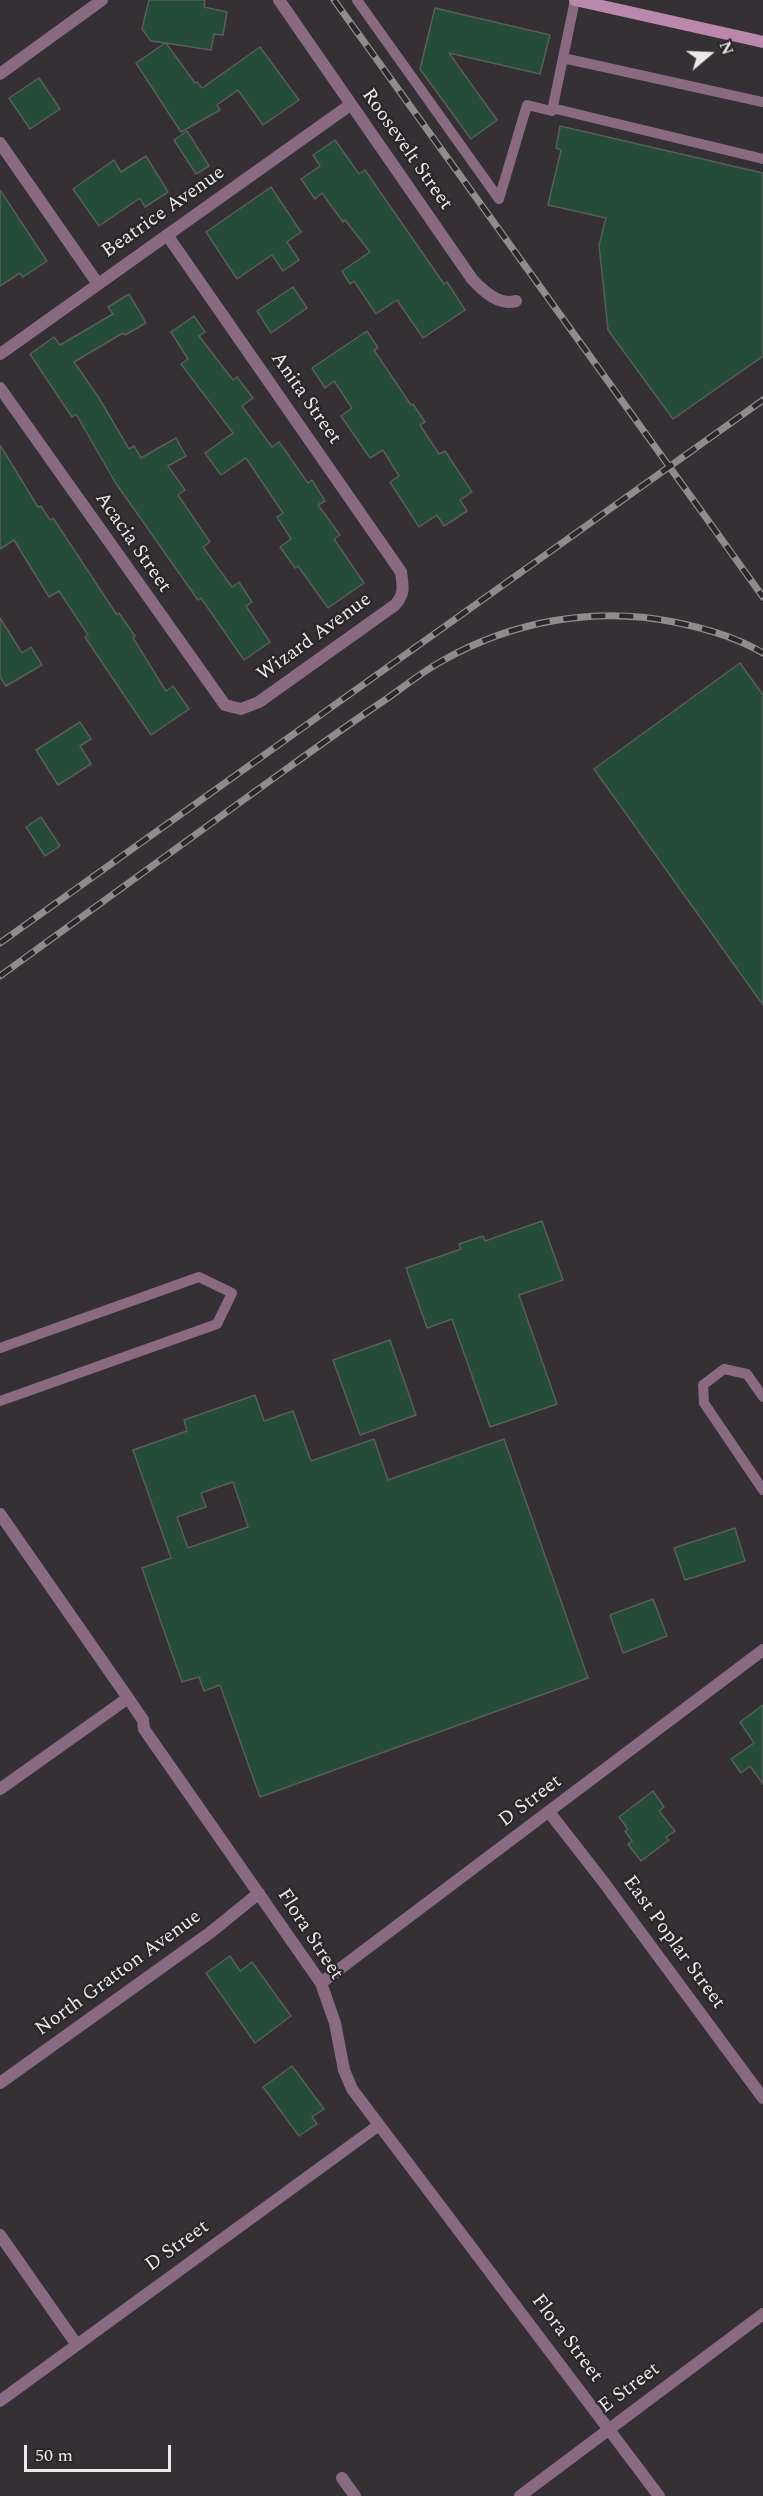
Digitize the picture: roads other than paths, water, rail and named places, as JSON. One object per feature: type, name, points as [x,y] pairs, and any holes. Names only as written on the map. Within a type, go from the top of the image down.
[{"type":"main road","points":[[575,0],[763,41]]},
{"type":"street","points":[[0,74],[102,0]]},
{"type":"street","name":"Roosevelt Street","points":[[279,0],[472,279],[493,297],[510,302],[516,301]]},
{"type":"street","name":"Beatrice Avenue","points":[[0,354],[350,105]]},
{"type":"street","points":[[0,143],[98,284]]},
{"type":"street","name":"Anita Street","points":[[167,235],[401,572],[404,589]]},
{"type":"street","name":"Acacia Street","points":[[0,388],[219,699],[225,705],[241,709]]},
{"type":"street","name":"Wizard Avenue","points":[[241,709],[259,702],[395,605],[404,589]]},
{"type":"street","name":"Flora Street","points":[[0,1514],[129,1698],[143,1720],[144,1729],[321,1983],[335,2023],[344,2070],[352,2089],[659,2496]]},
{"type":"street","name":"D Street","points":[[321,1983],[763,1650]]},
{"type":"street","points":[[0,1789],[129,1698]]},
{"type":"street","name":"East Poplar Street","points":[[549,1812],[763,2098]]},
{"type":"street","name":"North Gratton Avenue","points":[[0,2083],[211,1932],[259,1893]]},
{"type":"street","name":"D Street","points":[[0,2401],[379,2125]]},
{"type":"street","points":[[0,2235],[78,2345]]},
{"type":"street","name":"E Street","points":[[520,2496],[763,2314]]},
{"type":"street","points":[[342,2478],[355,2496]]},
{"type":"lane","points":[[357,0],[499,199],[527,105],[552,111],[575,0]]},
{"type":"lane","points":[[563,58],[763,102]]},
{"type":"lane","points":[[552,108],[763,159]]},
{"type":"lane","points":[[0,1348],[199,1277],[232,1293],[216,1324],[0,1401]]},
{"type":"lane","points":[[763,1397],[747,1374],[724,1369],[703,1385],[704,1403],[763,1490]]},
{"type":"railway","points":[[334,0],[763,597]]},
{"type":"railway","points":[[0,943],[763,400]]},
{"type":"railway","points":[[0,976],[418,676],[469,647],[525,627],[555,620],[614,616],[644,617],[697,627],[731,638],[763,653]]}]
